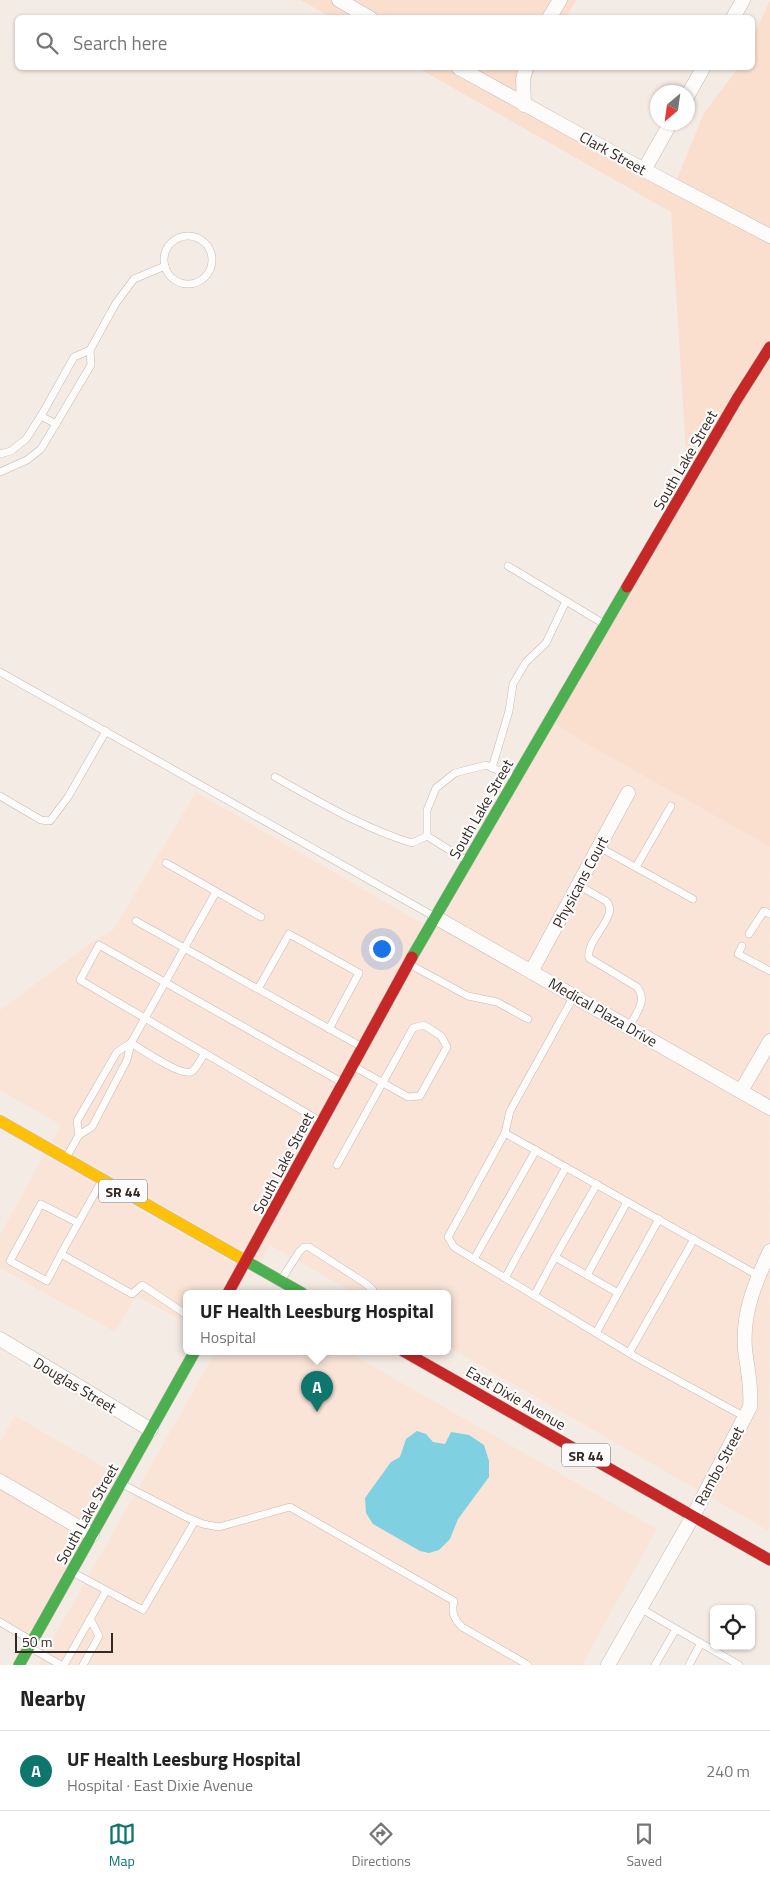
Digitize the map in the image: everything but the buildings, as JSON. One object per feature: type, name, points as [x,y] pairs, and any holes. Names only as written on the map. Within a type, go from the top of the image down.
[{"type":"street","points":[[338,0],[365,15]]},
{"type":"street","points":[[551,15],[560,0]]},
{"type":"street","points":[[735,15],[743,0]]},
{"type":"street","name":"Clark Street","points":[[462,70],[644,170],[770,236]]},
{"type":"street","points":[[524,105],[523,79],[525,70]]},
{"type":"street","points":[[694,85],[703,70]]},
{"type":"street","points":[[644,170],[666,130]]},
{"type":"street","name":"South Lake Street","points":[[230,1290],[435,917],[732,407],[770,347]]},
{"type":"street","name":"Physicans Court","points":[[532,972],[628,793]]},
{"type":"street","name":"Medical Plaza Drive","points":[[435,917],[770,1108]]},
{"type":"street","points":[[742,1092],[770,1042]]},
{"type":"street","name":"SR 44","points":[[0,1121],[297,1290]]},
{"type":"street","name":"Rambo Street","points":[[608,1665],[693,1516],[746,1418],[751,1396],[745,1347],[746,1326],[751,1296],[770,1251]]},
{"type":"street","name":"Douglas Street","points":[[0,1339],[151,1430]]},
{"type":"street","name":"South Lake Street","points":[[19,1665],[193,1355]]},
{"type":"street","name":"East Dixie Avenue","points":[[410,1355],[770,1560]]},
{"type":"street","points":[[0,1481],[92,1535]]},
{"type":"lane","points":[[183,237],[190,237],[204,243],[211,256],[209,272],[204,278],[189,284],[173,279],[164,266],[166,251],[174,241],[183,237]]},
{"type":"lane","points":[[0,472],[27,460],[41,450],[91,365],[90,350],[116,303],[134,279],[164,266]]},
{"type":"lane","points":[[0,454],[11,451],[26,440],[74,357],[90,350]]},
{"type":"lane","points":[[41,416],[56,424]]},
{"type":"lane","points":[[508,566],[606,625]]},
{"type":"lane","points":[[492,768],[510,711],[513,684],[526,662],[546,642],[566,601]]},
{"type":"lane","points":[[0,672],[435,917]]},
{"type":"lane","points":[[0,796],[41,820],[50,821],[68,797],[106,731]]},
{"type":"lane","points":[[427,836],[427,810],[436,788],[456,773],[486,765],[516,778]]},
{"type":"lane","points":[[275,777],[340,813],[389,836],[412,843],[427,836]]},
{"type":"lane","points":[[636,867],[671,806]]},
{"type":"lane","points":[[427,836],[468,861]]},
{"type":"lane","points":[[599,846],[693,899]]},
{"type":"lane","points":[[166,863],[260,917]]},
{"type":"lane","points":[[578,885],[606,901],[610,904],[611,909],[588,953],[589,958],[637,987],[642,993],[641,1004],[629,1027]]},
{"type":"lane","points":[[66,1159],[79,1135],[92,1127],[127,1060],[131,1043],[216,892]]},
{"type":"lane","points":[[749,934],[764,911],[770,914]]},
{"type":"lane","points":[[136,921],[362,1048]]},
{"type":"lane","points":[[258,989],[288,934],[359,973],[329,1029]]},
{"type":"lane","points":[[322,1122],[80,980],[99,945],[343,1084]]},
{"type":"lane","points":[[742,946],[738,954],[770,971]]},
{"type":"lane","points":[[409,963],[468,996],[497,1002],[528,1019]]},
{"type":"lane","points":[[574,996],[510,1111],[505,1133],[448,1237],[454,1247],[534,1296],[629,1353],[746,1418]]},
{"type":"lane","points":[[337,1165],[382,1082],[413,1028],[424,1025],[441,1036],[447,1047],[420,1096],[408,1097],[382,1082],[353,1066]]},
{"type":"lane","points":[[131,1043],[170,1066],[186,1072],[190,1072],[195,1068],[204,1052]]},
{"type":"lane","points":[[79,1135],[77,1121],[117,1052],[131,1043]]},
{"type":"lane","points":[[106,1072],[117,1079]]},
{"type":"lane","points":[[505,1133],[759,1276]]},
{"type":"lane","points":[[474,1259],[536,1150]]},
{"type":"lane","points":[[505,1278],[566,1167]]},
{"type":"lane","points":[[78,1223],[42,1204],[10,1261],[47,1281],[103,1180]]},
{"type":"lane","points":[[534,1296],[597,1184]]},
{"type":"lane","points":[[587,1275],[628,1202]]},
{"type":"lane","points":[[596,1333],[659,1220]]},
{"type":"lane","points":[[629,1353],[694,1239]]},
{"type":"lane","points":[[281,1281],[299,1252],[304,1248],[310,1247],[373,1290]]},
{"type":"lane","points":[[61,1254],[132,1294],[142,1285],[183,1312]]},
{"type":"lane","points":[[555,1258],[618,1293]]},
{"type":"lane","points":[[121,1483],[195,1521],[219,1527],[290,1507],[454,1602],[452,1608],[454,1617],[462,1627],[528,1665]]},
{"type":"lane","points":[[71,1572],[143,1610],[195,1521]]},
{"type":"lane","points":[[0,1622],[62,1665],[106,1591]]},
{"type":"lane","points":[[640,1608],[739,1665]]},
{"type":"lane","points":[[82,1665],[99,1636],[90,1619]]},
{"type":"lane","points":[[655,1665],[676,1629]]},
{"type":"lane","points":[[688,1665],[701,1644]]},
{"type":"shaded area","points":[[300,0],[576,0],[568,15],[327,15]]},
{"type":"shaded area","points":[[770,0],[770,847],[587,744],[550,721],[688,485],[671,212],[422,70],[536,70],[519,99],[674,186],[704,113],[736,70],[755,70],[755,33]]},
{"type":"shaded area","points":[[550,721],[587,744],[770,847],[769,1531],[451,1348],[451,1290],[349,1290],[270,1245],[261,1262],[52,1142],[61,1125],[0,1090],[0,1010],[92,942],[113,930],[196,792],[430,928]]},
{"type":"shaded area","points":[[44,1155],[237,1265],[223,1290],[183,1290],[183,1321],[136,1296],[115,1332],[0,1268],[0,1235]]},
{"type":"shaded area","points":[[214,1355],[353,1355],[657,1529],[582,1665],[38,1665]]},
{"type":"shaded area","points":[[15,1416],[118,1475],[27,1637],[0,1621],[0,1442]]},
{"type":"water","points":[[417,1431],[426,1434],[433,1442],[445,1444],[451,1432],[469,1435],[484,1445],[489,1461],[489,1477],[458,1519],[450,1539],[439,1550],[429,1553],[420,1551],[373,1524],[366,1513],[365,1498],[391,1462],[400,1457],[406,1439]]},
{"type":"traffic: fast","points":[[412,957],[627,587]]},
{"type":"traffic: fast","points":[[244,1260],[297,1290]]},
{"type":"traffic: fast","points":[[19,1665],[193,1355]]},
{"type":"traffic: slow","points":[[0,1121],[244,1260]]},
{"type":"traffic: jam","points":[[627,587],[737,399],[770,347]]},
{"type":"traffic: jam","points":[[230,1290],[412,957]]},
{"type":"traffic: jam","points":[[410,1355],[770,1560]]},
{"type":"place","name":"UF Health Leesburg Hospital","points":[[317,1412]]}]
